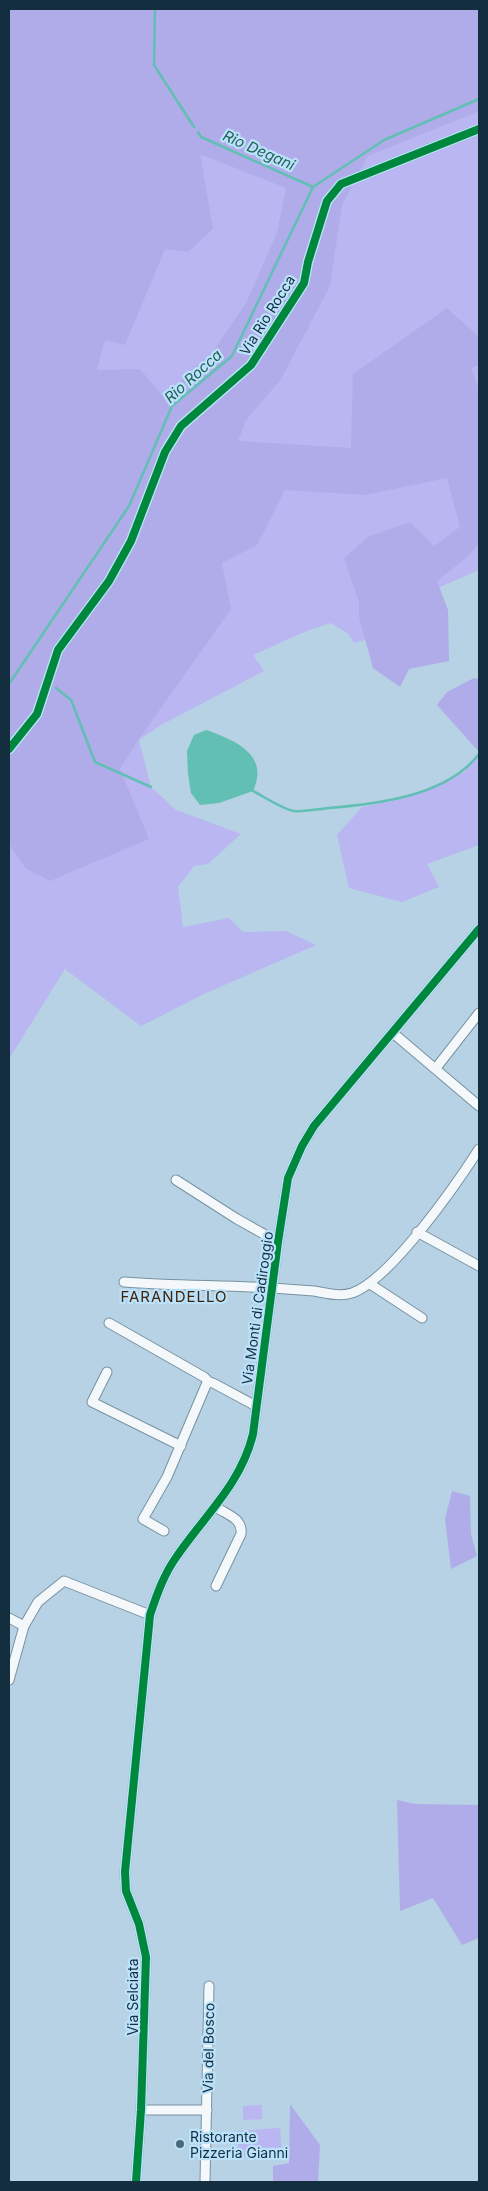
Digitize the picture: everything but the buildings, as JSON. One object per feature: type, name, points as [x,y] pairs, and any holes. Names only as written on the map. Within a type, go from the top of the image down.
[{"type":"street","name":"Via Rio Rocca","points":[[9,749],[37,714],[58,650],[109,581],[131,541],[165,452],[181,426],[251,365],[304,283],[308,262],[327,201],[333,192],[341,184],[479,129]]},
{"type":"street","name":"Via Monti di Cadiroggio","points":[[139,1726],[150,1615],[162,1581],[177,1556],[232,1485],[248,1453],[253,1434],[288,1178],[302,1146],[314,1126],[479,929]]},
{"type":"street","points":[[436,1068],[479,1013]]},
{"type":"street","points":[[393,1033],[479,1106]]},
{"type":"street","points":[[124,1282],[170,1286],[272,1288],[338,1295],[350,1294],[370,1284],[396,1258],[448,1196],[479,1149]]},
{"type":"street","name":"Via Monti di Cadiroggio","points":[[176,1180],[237,1219],[278,1242]]},
{"type":"street","points":[[418,1232],[479,1266]]},
{"type":"street","points":[[370,1284],[422,1318]]},
{"type":"street","points":[[109,1324],[204,1377],[209,1382],[256,1406]]},
{"type":"street","points":[[106,1372],[92,1402],[181,1446]]},
{"type":"street","points":[[164,1531],[143,1519],[167,1477],[209,1382]]},
{"type":"street","points":[[216,1507],[237,1519],[242,1534],[216,1586]]},
{"type":"street","points":[[9,1680],[24,1626],[38,1602],[64,1581],[150,1615]]},
{"type":"street","points":[[9,1618],[24,1626]]},
{"type":"street","name":"Via Selciata","points":[[136,2182],[141,2110],[146,1957],[139,1924],[126,1891],[125,1872],[139,1726]]},
{"type":"street","name":"Via del Bosco","points":[[205,2182],[209,1986]]},
{"type":"street","name":"Via del Bosco","points":[[141,2110],[207,2110]]},
{"type":"shaded area","points":[[9,9],[479,9],[479,570],[433,590],[367,639],[354,643],[349,634],[331,623],[301,633],[253,655],[264,671],[161,725],[139,740],[151,787],[176,810],[241,834],[208,864],[194,866],[178,887],[183,927],[229,918],[243,932],[286,931],[316,945],[206,993],[141,1026],[65,969],[9,1059],[9,844],[25,868],[120,769],[139,739],[163,653]]},
{"type":"shaded area","points":[[9,9],[479,9],[479,111],[368,156],[342,205],[330,286],[281,379],[246,420],[238,441],[351,448],[353,374],[447,308],[479,337],[479,365],[471,368],[479,386],[479,544],[467,557],[437,581],[448,610],[449,661],[409,669],[400,687],[373,668],[359,617],[359,602],[344,558],[368,537],[410,522],[434,546],[460,527],[447,478],[365,495],[285,490],[257,545],[222,563],[231,609],[120,769],[149,839],[50,881],[25,868],[9,844]],"holes":[[[200,154],[286,188],[277,233],[246,303],[214,350],[164,397],[140,369],[97,370],[105,340],[125,345],[165,249],[188,252],[213,229]]]},
{"type":"shaded area","points":[[474,678],[479,679],[479,752],[437,705],[447,692]]},
{"type":"shaded area","points":[[206,730],[238,744],[253,758],[257,767],[257,778],[253,791],[219,803],[200,805],[191,793],[187,751],[194,735]]},
{"type":"shaded area","points":[[479,756],[479,845],[427,864],[439,887],[402,902],[349,888],[337,835],[362,807],[407,798],[464,772]]},
{"type":"shaded area","points":[[452,1491],[470,1496],[471,1534],[477,1556],[451,1569],[445,1519]]},
{"type":"shaded area","points":[[397,1800],[415,1804],[479,1805],[479,1938],[462,1945],[433,1898],[400,1911]]},
{"type":"shaded area","points":[[290,2104],[320,2145],[318,2182],[273,2182],[273,2166],[289,2163]]},
{"type":"shaded area","points":[[262,2105],[262,2119],[243,2120],[243,2106]]},
{"type":"shaded area","points":[[280,2128],[282,2155],[239,2157],[237,2131]]},
{"type":"waterway","name":"Rio Degani","points":[[155,9],[154,65],[194,127]]},
{"type":"waterway","name":"Rio Rocca","points":[[9,684],[129,506],[172,406],[232,356],[313,187],[384,140],[479,99]]},
{"type":"waterway","name":"Rio Degani","points":[[198,132],[201,137],[313,187]]},
{"type":"waterway","points":[[56,688],[71,700],[95,762],[151,787]]},
{"type":"waterway","points":[[253,791],[279,806],[294,811],[369,804],[410,795],[449,780],[479,754]]},
{"type":"cycle path","points":[[9,749],[37,714],[58,650],[109,581],[131,541],[165,452],[181,426],[251,365],[304,283],[308,262],[327,201],[341,184],[479,129]]},
{"type":"cycle path","points":[[136,2182],[141,2110],[146,1957],[139,1924],[126,1891],[125,1872],[150,1615],[168,1570],[231,1484],[240,1468],[253,1434],[288,1178],[302,1146],[314,1126],[479,929]]},
{"type":"place","name":"Ristorante Pizzeria Gianni","points":[[180,2144]]},
{"type":"district","name":"FARANDELLO","points":[[174,1296]]}]
